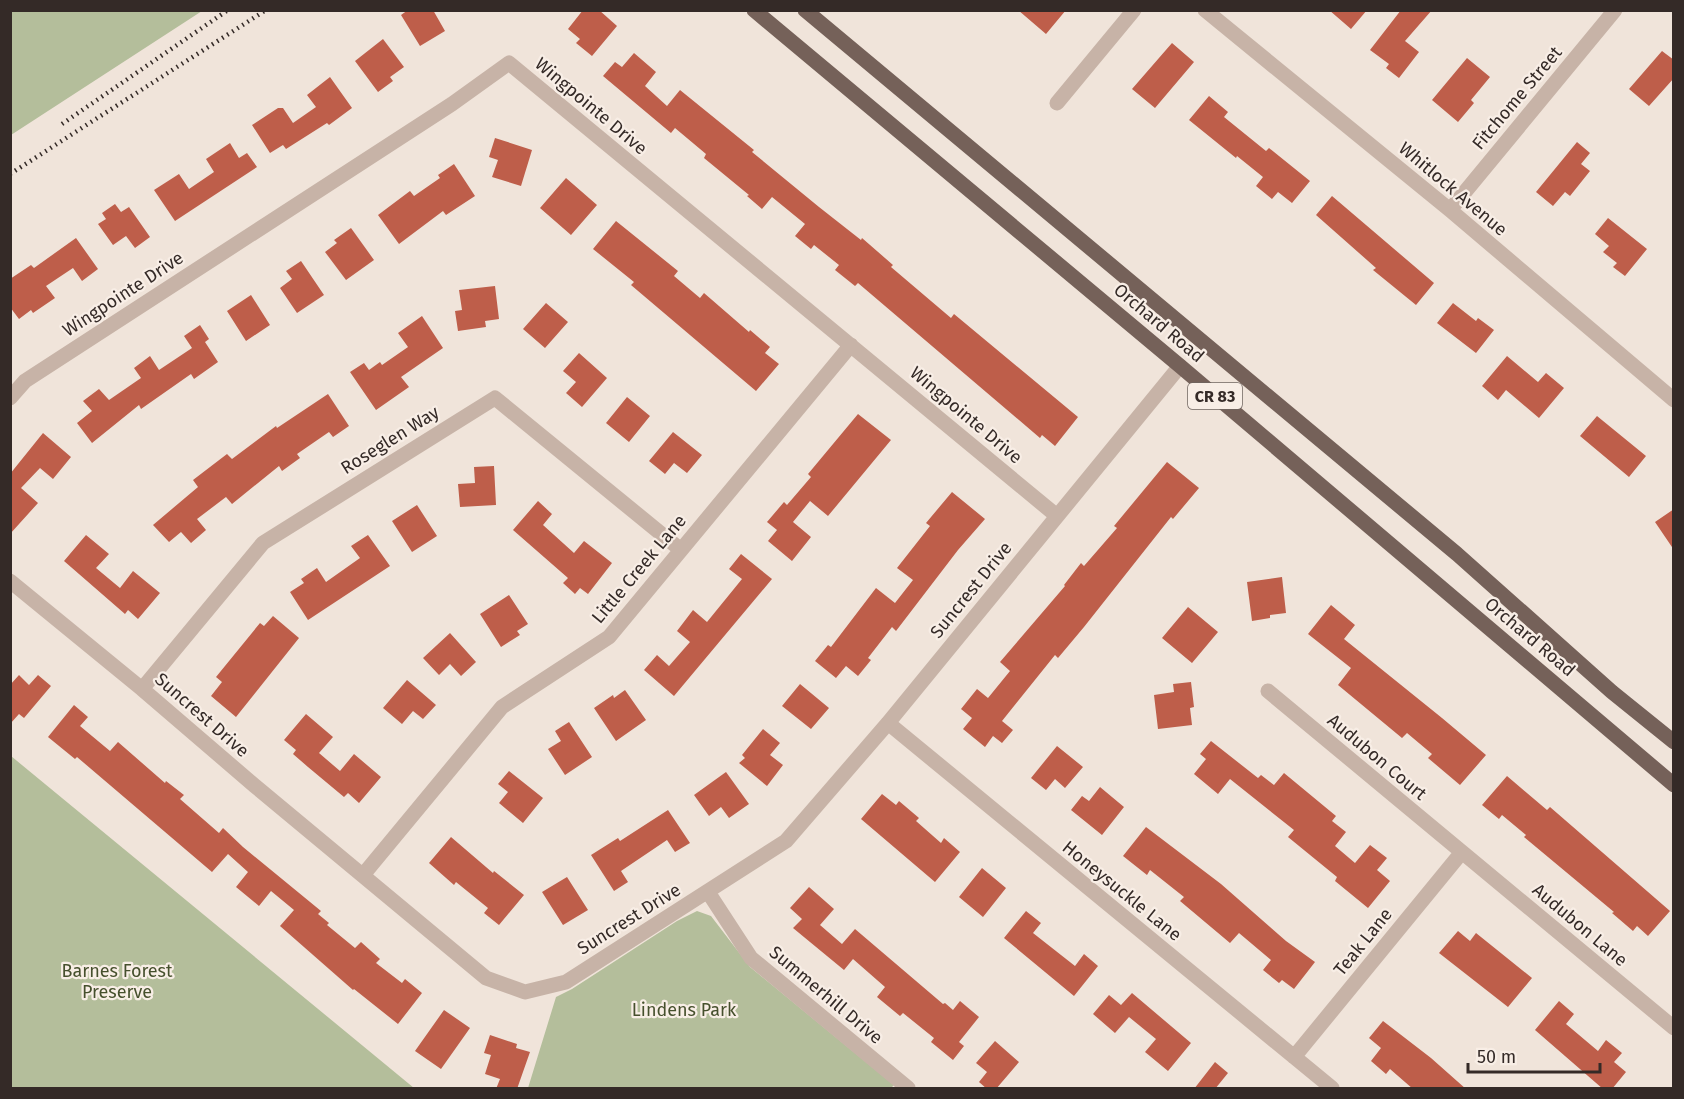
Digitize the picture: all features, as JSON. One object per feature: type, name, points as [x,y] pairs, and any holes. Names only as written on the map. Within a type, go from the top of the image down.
[{"type":"main road","name":"Orchard Road","points":[[754,10],[1180,366],[1674,785]]},
{"type":"main road","name":"Orchard Road","points":[[805,10],[1457,554],[1612,692],[1674,742]]},
{"type":"street","points":[[1057,102],[1134,10]]},
{"type":"street","name":"Whitlock Avenue","points":[[1205,10],[1450,210],[1674,400]]},
{"type":"street","name":"Fitchome Street","points":[[1450,210],[1614,10]]},
{"type":"street","name":"Wingpointe Drive","points":[[10,398],[25,381],[452,104],[509,63],[1057,516]]},
{"type":"street","name":"Little Creek Lane","points":[[363,874],[502,707],[609,637],[851,345]]},
{"type":"street","name":"Suncrest Drive","points":[[10,580],[486,978],[525,992],[566,982],[786,841],[888,723],[1180,366]]},
{"type":"street","name":"Roseglen Way","points":[[142,689],[263,543],[495,398],[681,550]]},
{"type":"street","name":"Audubon Court","points":[[1268,691],[1462,852]]},
{"type":"street","name":"Honeysuckle Lane","points":[[888,723],[1332,1089]]},
{"type":"street","name":"Audubon Lane","points":[[1462,852],[1674,1028]]},
{"type":"street","name":"Teak Lane","points":[[1294,1056],[1462,852]]},
{"type":"street","name":"Summerhill Drive","points":[[708,892],[752,958],[908,1089]]},
{"type":"green space","points":[[11,10],[202,10],[202,11],[11,135]]},
{"type":"green space","name":"Barnes Forest Preserve","points":[[11,756],[414,1088],[11,1088]]},
{"type":"green space","name":"Lindens Park","points":[[697,911],[711,916],[750,967],[894,1085],[891,1088],[528,1088],[556,997],[677,921]]},
{"type":"building","points":[[408,10],[433,10],[445,31],[420,46],[401,15]]},
{"type":"building","points":[[583,10],[599,10],[617,26],[592,56],[576,43],[580,39],[568,29]]},
{"type":"building","points":[[1018,10],[1066,10],[1046,34]]},
{"type":"building","points":[[1329,10],[1367,10],[1351,29]]},
{"type":"building","points":[[1401,10],[1432,10],[1405,41],[1419,52],[1399,78],[1386,68],[1389,64],[1370,50]]},
{"type":"building","points":[[383,39],[404,67],[390,77],[393,81],[378,92],[355,61]]},
{"type":"building","points":[[1172,43],[1194,62],[1155,108],[1132,89]]},
{"type":"building","points":[[1662,51],[1674,60],[1674,78],[1649,106],[1629,89]]},
{"type":"building","points":[[634,53],[656,72],[645,86],[667,106],[680,90],[819,207],[861,240],[862,238],[893,265],[891,267],[951,318],[954,314],[1078,417],[1055,446],[1042,435],[1040,438],[858,283],[855,286],[835,270],[839,265],[814,245],[811,249],[795,236],[805,224],[772,197],[762,209],[747,196],[749,195],[704,158],[706,154],[675,128],[671,133],[603,76],[615,62],[622,67]]},
{"type":"building","points":[[1467,58],[1490,77],[1471,100],[1474,103],[1458,122],[1432,100]]},
{"type":"building","points":[[330,77],[352,108],[329,125],[327,123],[286,149],[283,145],[270,153],[252,125],[278,108],[283,108],[293,123],[316,107],[307,95]]},
{"type":"building","points":[[1209,96],[1228,112],[1224,117],[1266,151],[1269,148],[1310,181],[1292,203],[1278,192],[1272,199],[1256,186],[1263,177],[1189,120]]},
{"type":"building","points":[[495,138],[532,150],[521,186],[492,177],[498,160],[489,157]]},
{"type":"building","points":[[1577,142],[1590,153],[1581,164],[1590,171],[1570,196],[1565,192],[1553,206],[1536,192]]},
{"type":"building","points":[[230,143],[239,158],[247,153],[257,167],[175,221],[154,190],[179,174],[189,189],[214,172],[206,159]]},
{"type":"building","points":[[454,164],[475,196],[446,215],[443,211],[399,244],[378,215],[410,191],[414,196],[440,178],[438,175]]},
{"type":"building","points":[[566,178],[597,205],[571,235],[540,208]]},
{"type":"building","points":[[1332,196],[1434,283],[1416,305],[1373,270],[1376,268],[1316,215]]},
{"type":"building","points":[[115,204],[121,212],[129,207],[150,237],[135,248],[126,236],[113,245],[98,224],[106,219],[102,213]]},
{"type":"building","points":[[1608,218],[1647,249],[1625,276],[1613,267],[1617,263],[1603,252],[1609,246],[1595,234]]},
{"type":"building","points":[[616,221],[678,271],[674,276],[700,298],[704,293],[770,347],[765,353],[779,364],[756,391],[631,285],[634,282],[593,249]]},
{"type":"building","points":[[351,228],[374,260],[346,280],[325,252],[337,243],[334,240]]},
{"type":"building","points":[[76,238],[98,269],[82,281],[73,268],[46,286],[55,298],[33,313],[31,310],[19,319],[10,307],[10,279],[31,265],[34,268]]},
{"type":"building","points":[[301,261],[324,295],[297,313],[280,288],[292,279],[286,271]]},
{"type":"building","points":[[495,286],[499,319],[485,321],[486,327],[458,331],[455,311],[462,310],[459,290]]},
{"type":"building","points":[[251,295],[270,325],[246,341],[227,311]]},
{"type":"building","points":[[546,303],[568,322],[545,348],[523,329]]},
{"type":"building","points":[[1453,303],[1476,321],[1478,318],[1494,330],[1476,353],[1437,323]]},
{"type":"building","points":[[422,316],[443,348],[401,377],[409,387],[376,410],[350,372],[364,363],[369,370],[380,362],[382,365],[408,347],[398,333]]},
{"type":"building","points":[[200,325],[209,339],[205,342],[218,362],[194,379],[191,374],[141,409],[139,405],[92,443],[77,423],[92,411],[83,401],[99,389],[109,400],[141,378],[134,368],[150,356],[159,370],[192,348],[184,336]]},
{"type":"building","points":[[579,353],[607,378],[582,407],[566,393],[576,382],[563,371]]},
{"type":"building","points":[[1507,356],[1538,382],[1546,373],[1564,388],[1539,418],[1506,390],[1498,400],[1482,386]]},
{"type":"building","points":[[328,394],[349,426],[333,437],[329,432],[297,454],[300,458],[282,471],[279,466],[232,504],[226,497],[197,519],[206,530],[191,543],[181,532],[169,542],[153,525],[198,487],[193,480],[227,454],[232,459],[276,426],[277,428]]},
{"type":"building","points":[[627,397],[650,416],[629,442],[606,423]]},
{"type":"building","points":[[858,414],[891,440],[828,516],[810,501],[793,522],[811,537],[792,561],[768,541],[777,530],[767,522],[784,502],[787,505],[811,477],[808,474]]},
{"type":"building","points":[[1597,416],[1646,456],[1629,477],[1580,436]]},
{"type":"building","points":[[673,432],[702,455],[687,473],[674,463],[665,474],[649,461]]},
{"type":"building","points":[[43,433],[71,457],[53,479],[40,468],[21,488],[38,503],[10,534],[10,474]]},
{"type":"building","points":[[1167,462],[1199,488],[1173,519],[1171,517],[1084,627],[1058,658],[1055,655],[1002,721],[1013,730],[1002,743],[993,736],[985,747],[963,729],[972,718],[961,709],[977,689],[988,698],[1010,671],[1000,662],[1065,586],[1081,563],[1084,566],[1117,528],[1114,526]]},
{"type":"building","points":[[494,466],[496,505],[460,507],[458,484],[475,483],[474,467]]},
{"type":"building","points":[[952,492],[985,519],[958,550],[896,631],[892,627],[868,658],[871,660],[858,676],[846,666],[836,678],[815,661],[828,645],[831,647],[876,588],[895,603],[913,580],[897,568],[930,526],[926,523]]},
{"type":"building","points":[[538,501],[552,514],[543,525],[574,553],[584,541],[612,563],[588,594],[580,588],[575,594],[563,583],[568,578],[513,530]]},
{"type":"building","points":[[417,505],[437,536],[412,552],[392,521]]},
{"type":"building","points":[[1674,509],[1674,550],[1655,522]]},
{"type":"building","points":[[86,535],[109,554],[96,568],[120,588],[133,571],[160,593],[138,619],[128,610],[125,614],[64,561]]},
{"type":"building","points":[[368,535],[390,566],[308,620],[290,592],[304,583],[301,579],[317,568],[326,582],[360,558],[351,546]]},
{"type":"building","points":[[741,554],[772,579],[674,696],[644,670],[657,655],[669,666],[690,642],[677,631],[693,610],[707,622],[742,579],[729,569]]},
{"type":"building","points":[[1282,577],[1286,613],[1252,621],[1247,582]]},
{"type":"building","points":[[509,595],[528,624],[517,631],[520,635],[501,647],[480,614]]},
{"type":"building","points":[[1331,605],[1355,625],[1344,639],[1486,755],[1460,785],[1428,758],[1432,754],[1407,733],[1402,738],[1338,685],[1351,668],[1308,634]]},
{"type":"building","points":[[1188,607],[1218,632],[1192,663],[1162,638]]},
{"type":"building","points":[[273,616],[299,638],[236,717],[211,696],[222,682],[216,677],[260,623],[264,626]]},
{"type":"building","points":[[450,633],[476,662],[461,676],[450,664],[439,675],[423,658]]},
{"type":"building","points":[[19,675],[29,685],[38,675],[51,686],[24,718],[19,714],[10,724],[10,685]]},
{"type":"building","points":[[407,680],[436,705],[423,719],[413,711],[402,724],[383,708]]},
{"type":"building","points":[[1191,682],[1194,707],[1190,708],[1192,725],[1158,729],[1154,695],[1174,692],[1173,684]]},
{"type":"building","points":[[800,684],[829,708],[811,729],[782,706]]},
{"type":"building","points":[[625,690],[646,720],[616,741],[594,708]]},
{"type":"building","points":[[74,705],[88,717],[80,726],[110,751],[118,742],[165,783],[166,781],[184,795],[180,799],[219,833],[223,828],[321,911],[318,914],[329,923],[327,925],[355,948],[361,942],[380,959],[376,963],[402,983],[405,979],[422,993],[398,1024],[353,990],[280,926],[294,910],[271,891],[259,906],[236,887],[248,872],[228,854],[212,872],[77,757],[75,759],[48,737]]},
{"type":"building","points":[[306,714],[333,737],[319,753],[340,771],[354,754],[381,777],[359,803],[348,793],[344,797],[308,767],[293,754],[296,750],[284,740]]},
{"type":"building","points":[[569,722],[592,757],[565,775],[548,749],[561,741],[555,731]]},
{"type":"building","points":[[763,729],[780,743],[770,755],[783,765],[767,786],[739,763],[745,758],[742,755]]},
{"type":"building","points":[[1211,741],[1258,778],[1261,775],[1274,785],[1284,773],[1336,816],[1332,821],[1346,832],[1335,846],[1355,863],[1370,845],[1387,858],[1377,870],[1390,881],[1368,908],[1335,881],[1337,877],[1288,837],[1294,830],[1230,779],[1218,794],[1194,774],[1206,759],[1200,754]]},
{"type":"building","points":[[1057,746],[1083,767],[1065,788],[1055,779],[1046,790],[1031,778]]},
{"type":"building","points":[[509,771],[543,798],[523,823],[499,803],[508,792],[498,784]]},
{"type":"building","points":[[726,772],[749,804],[729,818],[721,807],[709,816],[694,795]]},
{"type":"building","points":[[1507,776],[1547,810],[1550,807],[1670,911],[1648,936],[1637,926],[1633,931],[1612,913],[1614,912],[1524,837],[1526,835],[1502,815],[1499,819],[1482,805]]},
{"type":"building","points":[[1100,787],[1124,807],[1102,835],[1071,810],[1082,796],[1089,801]]},
{"type":"building","points":[[882,794],[896,805],[899,801],[919,818],[916,821],[941,843],[944,838],[960,852],[935,882],[861,819]]},
{"type":"building","points":[[668,810],[690,843],[675,852],[667,840],[621,871],[628,882],[614,891],[591,855],[618,838],[620,841]]},
{"type":"building","points":[[1146,827],[1221,884],[1286,941],[1315,962],[1294,989],[1282,980],[1279,983],[1263,970],[1271,960],[1239,933],[1230,943],[1180,901],[1184,897],[1150,870],[1147,875],[1123,856]]},
{"type":"building","points":[[451,837],[493,873],[494,871],[524,895],[499,925],[484,913],[488,908],[456,882],[454,885],[429,863]]},
{"type":"building","points":[[982,868],[1006,888],[983,917],[959,897]]},
{"type":"building","points":[[567,877],[588,910],[563,925],[542,892]]},
{"type":"building","points":[[809,887],[834,909],[820,925],[842,944],[855,929],[943,1004],[945,1003],[953,1010],[960,1001],[979,1017],[959,1042],[964,1046],[953,1060],[931,1042],[934,1038],[903,1013],[900,1016],[877,997],[885,987],[853,959],[844,970],[793,928],[802,919],[790,908]]},
{"type":"building","points":[[1026,911],[1041,923],[1033,933],[1075,966],[1084,954],[1098,966],[1074,996],[1004,938]]},
{"type":"building","points":[[1458,931],[1470,941],[1476,933],[1532,978],[1508,1007],[1439,953]]},
{"type":"building","points":[[1132,993],[1191,1043],[1168,1071],[1145,1052],[1156,1039],[1129,1017],[1115,1033],[1093,1014],[1109,995],[1121,1005]]},
{"type":"building","points":[[1559,1001],[1574,1014],[1566,1024],[1598,1051],[1606,1040],[1622,1053],[1614,1062],[1626,1072],[1612,1089],[1603,1089],[1535,1030]]},
{"type":"building","points":[[444,1010],[470,1028],[441,1069],[415,1051]]},
{"type":"building","points":[[1383,1021],[1466,1089],[1413,1089],[1390,1069],[1386,1074],[1371,1061],[1381,1048],[1369,1038]]},
{"type":"building","points":[[490,1035],[517,1044],[516,1048],[530,1052],[517,1089],[496,1089],[500,1079],[485,1074],[491,1055],[484,1053]]},
{"type":"building","points":[[995,1041],[1019,1062],[996,1089],[987,1089],[979,1082],[987,1072],[976,1063]]},
{"type":"building","points":[[1215,1062],[1228,1073],[1215,1089],[1194,1089]]},
{"type":"railway","points":[[62,124],[228,10]]},
{"type":"railway","points":[[10,174],[266,10]]}]
